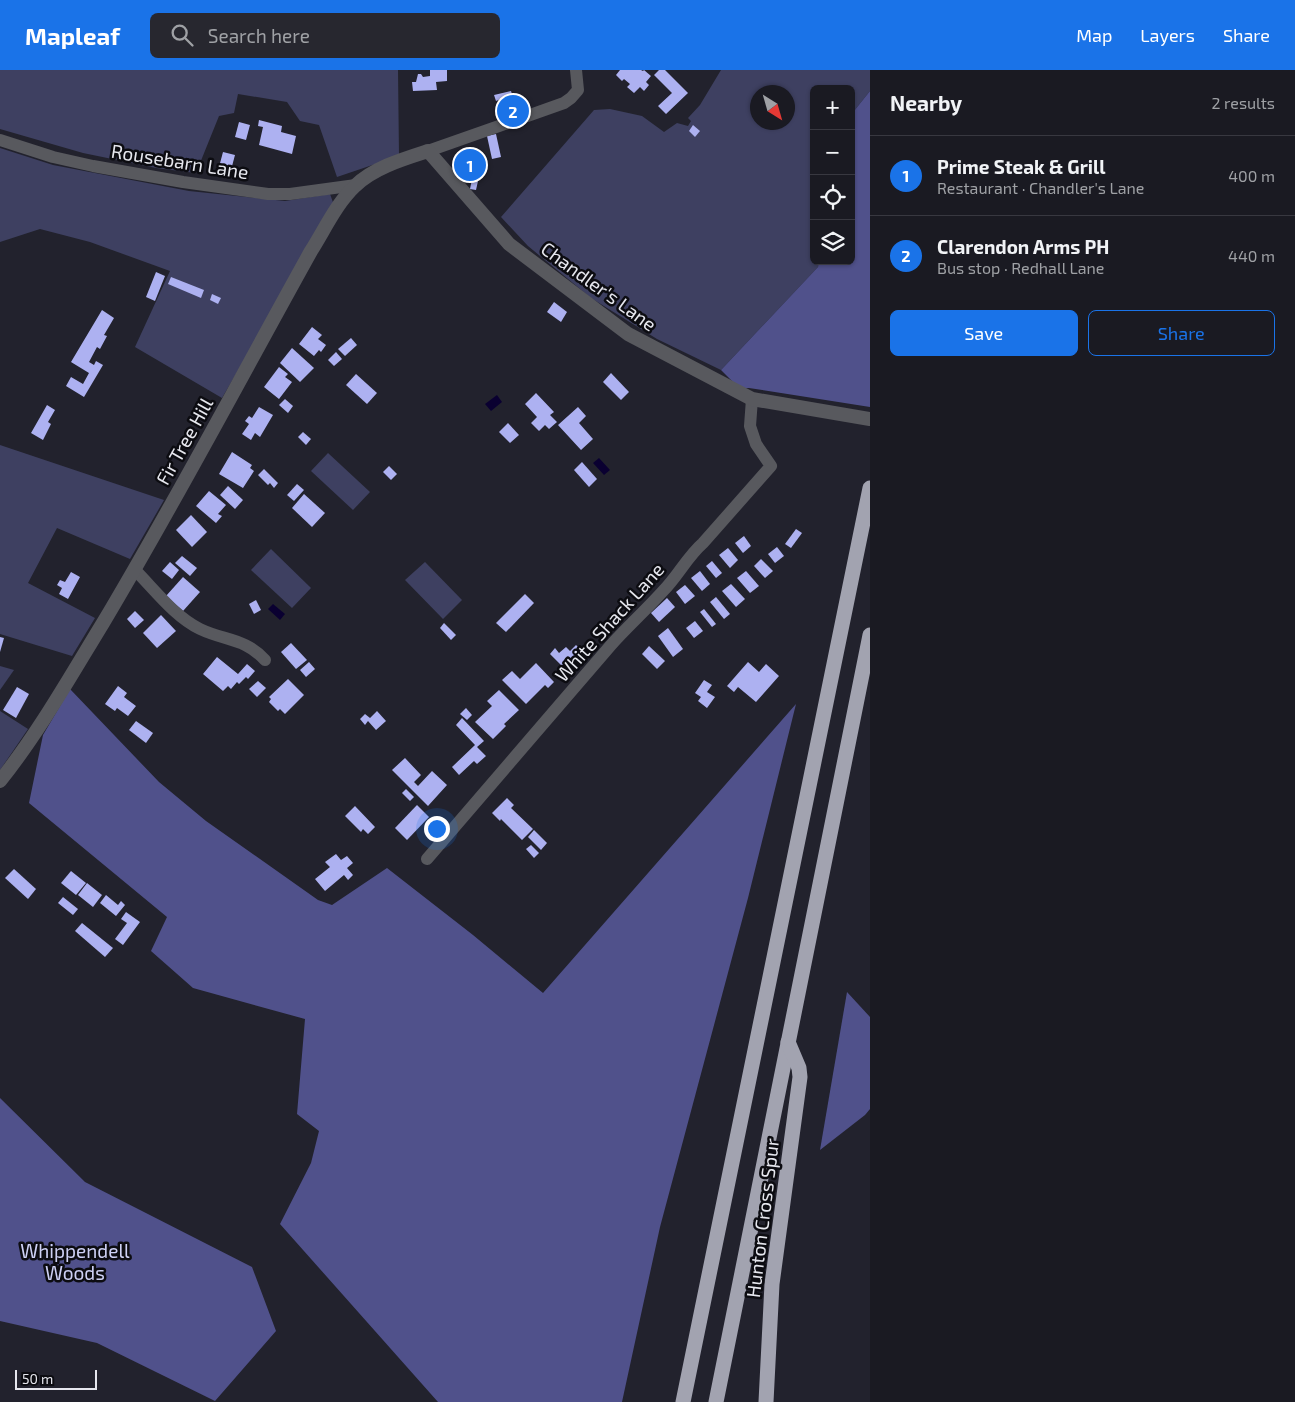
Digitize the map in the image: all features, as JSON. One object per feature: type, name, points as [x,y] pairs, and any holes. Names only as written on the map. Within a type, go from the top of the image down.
[{"type":"highway","points":[[683,1402],[870,488]]},
{"type":"highway","points":[[716,1402],[870,635]]},
{"type":"highway","name":"Hunton Cross Spur","points":[[766,1402],[772,1284],[800,1077],[799,1068],[788,1042]]},
{"type":"highway","points":[[674,1402],[690,1368]]},
{"type":"street","points":[[428,151],[564,102],[571,98],[578,90],[576,70]]},
{"type":"street","name":"Rousebarn Lane","points":[[0,140],[53,157],[93,166],[183,182],[268,194],[290,194],[356,185]]},
{"type":"street","name":"Fir Tree Hill","points":[[0,781],[43,721],[135,570],[311,251],[342,200],[356,185],[377,171],[428,151]]},
{"type":"street","name":"Chandler's Lane","points":[[428,151],[509,244],[628,334],[752,399],[870,419]]},
{"type":"street","name":"White Shack Lane","points":[[427,859],[611,645],[664,591],[695,550],[771,466],[756,444],[750,426],[752,399]]},
{"type":"street","points":[[135,570],[166,603],[189,622],[211,633],[243,642],[258,652],[265,660]]},
{"type":"shaded area","points":[[0,70],[398,70],[399,156],[337,177],[319,125],[300,121],[287,102],[238,94],[234,113],[219,116],[196,173],[156,168],[83,153],[0,129]]},
{"type":"shaded area","points":[[721,70],[870,70],[870,91],[855,110],[855,85],[810,85],[810,265],[819,266],[721,370],[657,339],[591,298],[528,246],[501,217],[594,110],[610,109],[642,116],[664,132],[677,123],[688,126],[691,121],[688,118],[700,105]]},
{"type":"shaded area","points":[[0,148],[53,165],[189,191],[285,201],[330,194],[334,205],[222,398],[135,347],[170,271],[90,242],[40,229],[0,242]]},
{"type":"shaded area","points":[[497,395],[502,402],[491,411],[485,404]]},
{"type":"shaded area","points":[[0,445],[164,500],[130,559],[57,528],[28,583],[95,618],[72,656],[0,634]]},
{"type":"shaded area","points":[[328,453],[370,492],[353,510],[311,471]]},
{"type":"shaded area","points":[[599,458],[610,470],[604,475],[593,463]]},
{"type":"shaded area","points":[[271,549],[311,588],[292,608],[251,570]]},
{"type":"shaded area","points":[[425,562],[462,600],[443,619],[405,580]]},
{"type":"shaded area","points":[[273,604],[285,614],[280,620],[268,609]]},
{"type":"shaded area","points":[[0,666],[14,670],[0,690]]},
{"type":"shaded area","points":[[0,711],[28,729],[0,770]]},
{"type":"green space","points":[[870,91],[870,407],[739,388],[721,370],[819,265],[855,265],[855,110]]},
{"type":"green space","points":[[70,689],[159,782],[206,821],[318,900],[332,905],[387,868],[543,993],[796,704],[748,898],[660,1227],[622,1402],[438,1402],[280,1224],[311,1163],[319,1131],[297,1114],[305,1019],[193,988],[151,951],[167,917],[29,803],[43,735]]},
{"type":"green space","points":[[847,992],[870,1017],[870,1109],[820,1150]]},
{"type":"green space","name":"Whippendell Woods","points":[[0,1098],[85,1182],[252,1267],[276,1331],[215,1401],[97,1343],[0,1321]]},
{"type":"building","points":[[430,70],[447,70],[447,81],[436,82],[437,90],[413,91],[412,82],[416,82],[418,74],[421,74],[423,77],[430,76]]},
{"type":"building","points":[[620,70],[644,70],[651,76],[646,82],[649,85],[644,91],[640,87],[634,93],[627,87],[630,84],[624,79],[622,81],[616,75]]},
{"type":"building","points":[[659,70],[665,70],[688,93],[666,114],[658,106],[672,93],[654,75]]},
{"type":"building","points":[[511,91],[513,97],[507,98],[511,115],[505,116],[501,99],[496,101],[494,95]]},
{"type":"building","points":[[259,120],[282,126],[281,132],[296,136],[292,154],[259,145],[263,127],[258,126]]},
{"type":"building","points":[[239,122],[250,125],[246,140],[235,137]]},
{"type":"building","points":[[693,125],[700,131],[695,137],[689,131]]},
{"type":"building","points":[[496,134],[501,157],[492,159],[487,136]]},
{"type":"building","points":[[462,150],[484,154],[476,190],[470,189],[472,179],[456,176]]},
{"type":"building","points":[[223,152],[235,155],[231,170],[219,167]]},
{"type":"building","points":[[156,272],[165,276],[155,301],[146,297]]},
{"type":"building","points":[[171,277],[204,290],[201,298],[168,284]]},
{"type":"building","points":[[212,294],[221,298],[218,304],[210,300]]},
{"type":"building","points":[[554,302],[567,312],[561,322],[547,312]]},
{"type":"building","points":[[102,310],[114,318],[104,335],[107,336],[100,349],[97,347],[89,362],[94,365],[96,361],[103,365],[84,397],[66,386],[71,377],[83,384],[89,373],[71,362]]},
{"type":"building","points":[[312,327],[322,335],[318,339],[326,345],[321,352],[319,350],[314,356],[299,344]]},
{"type":"building","points":[[351,338],[357,345],[345,356],[338,349]]},
{"type":"building","points":[[292,348],[314,368],[300,382],[280,363]]},
{"type":"building","points":[[336,352],[342,359],[334,366],[328,360]]},
{"type":"building","points":[[279,367],[288,374],[285,377],[292,382],[279,399],[264,387]]},
{"type":"building","points":[[611,373],[629,392],[621,400],[603,382]]},
{"type":"building","points":[[356,374],[377,393],[367,404],[346,385]]},
{"type":"building","points":[[536,393],[554,412],[550,415],[557,422],[549,429],[545,425],[539,431],[531,423],[537,417],[525,404]]},
{"type":"building","points":[[285,399],[293,406],[288,413],[279,405]]},
{"type":"building","points":[[47,405],[55,410],[48,422],[51,424],[43,440],[31,433]]},
{"type":"building","points":[[259,407],[273,415],[260,437],[255,433],[251,440],[242,434],[249,424],[245,421],[249,416],[252,418]]},
{"type":"building","points":[[578,407],[586,416],[579,423],[593,439],[581,450],[558,425]]},
{"type":"building","points":[[508,423],[519,435],[510,443],[499,432]]},
{"type":"building","points":[[303,432],[311,439],[306,445],[298,437]]},
{"type":"building","points":[[232,452],[252,465],[250,468],[254,471],[243,488],[219,474]]},
{"type":"building","points":[[582,462],[597,479],[589,487],[574,470]]},
{"type":"building","points":[[389,466],[397,474],[391,480],[383,472]]},
{"type":"building","points":[[264,469],[278,483],[274,488],[258,475]]},
{"type":"building","points":[[297,484],[304,490],[294,501],[287,495]]},
{"type":"building","points":[[228,486],[243,500],[235,509],[220,495]]},
{"type":"building","points":[[209,491],[226,505],[218,514],[222,516],[216,523],[196,506]]},
{"type":"building","points":[[304,494],[325,513],[312,527],[292,508]]},
{"type":"building","points":[[191,515],[207,532],[192,547],[176,530]]},
{"type":"building","points":[[796,529],[802,533],[791,548],[785,544]]},
{"type":"building","points":[[744,536],[751,546],[743,553],[735,543]]},
{"type":"building","points":[[777,547],[784,556],[775,563],[768,554]]},
{"type":"building","points":[[728,548],[738,560],[730,568],[719,555]]},
{"type":"building","points":[[182,556],[197,568],[190,576],[175,563]]},
{"type":"building","points":[[761,559],[773,571],[765,578],[754,566]]},
{"type":"building","points":[[712,561],[722,573],[716,578],[706,566]]},
{"type":"building","points":[[170,562],[179,570],[172,579],[162,571]]},
{"type":"building","points":[[700,571],[710,584],[702,591],[691,578]]},
{"type":"building","points":[[746,571],[759,586],[750,593],[737,578]]},
{"type":"building","points":[[71,572],[80,577],[68,599],[59,594],[62,588],[57,585],[60,580],[65,582]]},
{"type":"building","points":[[183,577],[200,592],[183,611],[166,596]]},
{"type":"building","points":[[731,584],[745,599],[736,607],[722,591]]},
{"type":"building","points":[[685,585],[695,596],[685,604],[676,592]]},
{"type":"building","points":[[525,594],[534,603],[506,632],[496,623]]},
{"type":"building","points":[[716,597],[730,614],[724,619],[710,602]]},
{"type":"building","points":[[667,598],[675,607],[659,622],[651,613]]},
{"type":"building","points":[[256,600],[261,610],[254,614],[249,604]]},
{"type":"building","points":[[704,609],[716,624],[712,627],[700,612]]},
{"type":"building","points":[[135,611],[144,620],[135,628],[127,619]]},
{"type":"building","points":[[161,615],[176,631],[157,648],[143,633]]},
{"type":"building","points":[[695,621],[703,631],[694,638],[686,628]]},
{"type":"building","points":[[444,623],[456,635],[451,640],[440,628]]},
{"type":"building","points":[[668,628],[683,649],[673,657],[658,636]]},
{"type":"building","points":[[0,637],[4,638],[0,652]]},
{"type":"building","points":[[291,643],[307,660],[296,669],[281,652]]},
{"type":"building","points":[[576,645],[582,651],[575,657],[577,659],[572,665],[570,663],[564,668],[550,654],[555,648],[559,653],[566,647],[570,651]]},
{"type":"building","points":[[649,646],[665,661],[657,669],[642,654]]},
{"type":"building","points":[[217,657],[238,674],[247,664],[255,671],[248,679],[246,677],[239,684],[237,682],[231,689],[228,686],[223,691],[203,674]]},
{"type":"building","points":[[309,662],[315,669],[306,677],[300,670]]},
{"type":"building","points":[[748,662],[759,672],[766,664],[779,676],[756,702],[738,687],[734,692],[727,686]]},
{"type":"building","points":[[536,663],[554,682],[548,688],[545,685],[526,704],[502,680],[512,671],[520,679]]},
{"type":"building","points":[[288,679],[304,695],[285,714],[280,709],[278,711],[269,702],[271,699],[269,697]]},
{"type":"building","points":[[704,680],[712,685],[707,692],[715,697],[707,708],[698,701],[701,697],[695,693]]},
{"type":"building","points":[[258,681],[266,688],[257,697],[249,689]]},
{"type":"building","points":[[118,686],[127,693],[124,697],[136,706],[128,716],[117,708],[115,711],[105,704]]},
{"type":"building","points":[[17,687],[29,694],[16,718],[3,710]]},
{"type":"building","points":[[499,690],[519,710],[504,724],[506,726],[493,739],[475,722],[492,706],[487,701]]},
{"type":"building","points":[[466,708],[472,715],[467,720],[460,714]]},
{"type":"building","points":[[377,711],[386,721],[376,730],[368,721],[365,725],[360,719],[365,714],[370,718]]},
{"type":"building","points":[[462,718],[484,741],[477,747],[486,756],[477,764],[474,761],[459,775],[452,767],[475,745],[456,725]]},
{"type":"building","points":[[136,721],[153,733],[146,743],[129,730]]},
{"type":"building","points":[[405,758],[421,775],[414,782],[418,786],[432,771],[447,785],[428,806],[392,770]]},
{"type":"building","points":[[406,789],[414,797],[410,801],[402,793]]},
{"type":"building","points":[[507,798],[514,805],[511,808],[533,829],[522,840],[501,819],[500,821],[492,813]]},
{"type":"building","points":[[417,805],[429,817],[407,840],[395,828]]},
{"type":"building","points":[[355,806],[375,827],[368,834],[363,829],[361,832],[345,816]]},
{"type":"building","points":[[534,830],[547,843],[541,850],[528,837]]},
{"type":"building","points":[[531,845],[539,853],[534,858],[526,849]]},
{"type":"building","points":[[336,854],[341,860],[347,856],[353,863],[347,868],[353,875],[348,880],[344,875],[325,891],[315,879],[330,867],[325,862]]},
{"type":"building","points":[[14,869],[36,889],[28,899],[5,878]]},
{"type":"building","points":[[71,871],[86,883],[76,895],[61,883]]},
{"type":"building","points":[[87,883],[102,895],[93,907],[78,895]]},
{"type":"building","points":[[106,895],[118,905],[121,901],[125,905],[116,916],[100,903]]},
{"type":"building","points":[[63,897],[78,909],[73,915],[58,903]]},
{"type":"building","points":[[126,912],[140,922],[123,945],[115,939],[127,923],[121,919]]},
{"type":"building","points":[[82,923],[113,948],[105,957],[75,931]]},
{"type":"place","name":"Clarendon Arms PH","points":[[513,111]]},
{"type":"place","name":"Prime Steak & Grill","points":[[470,165]]}]
